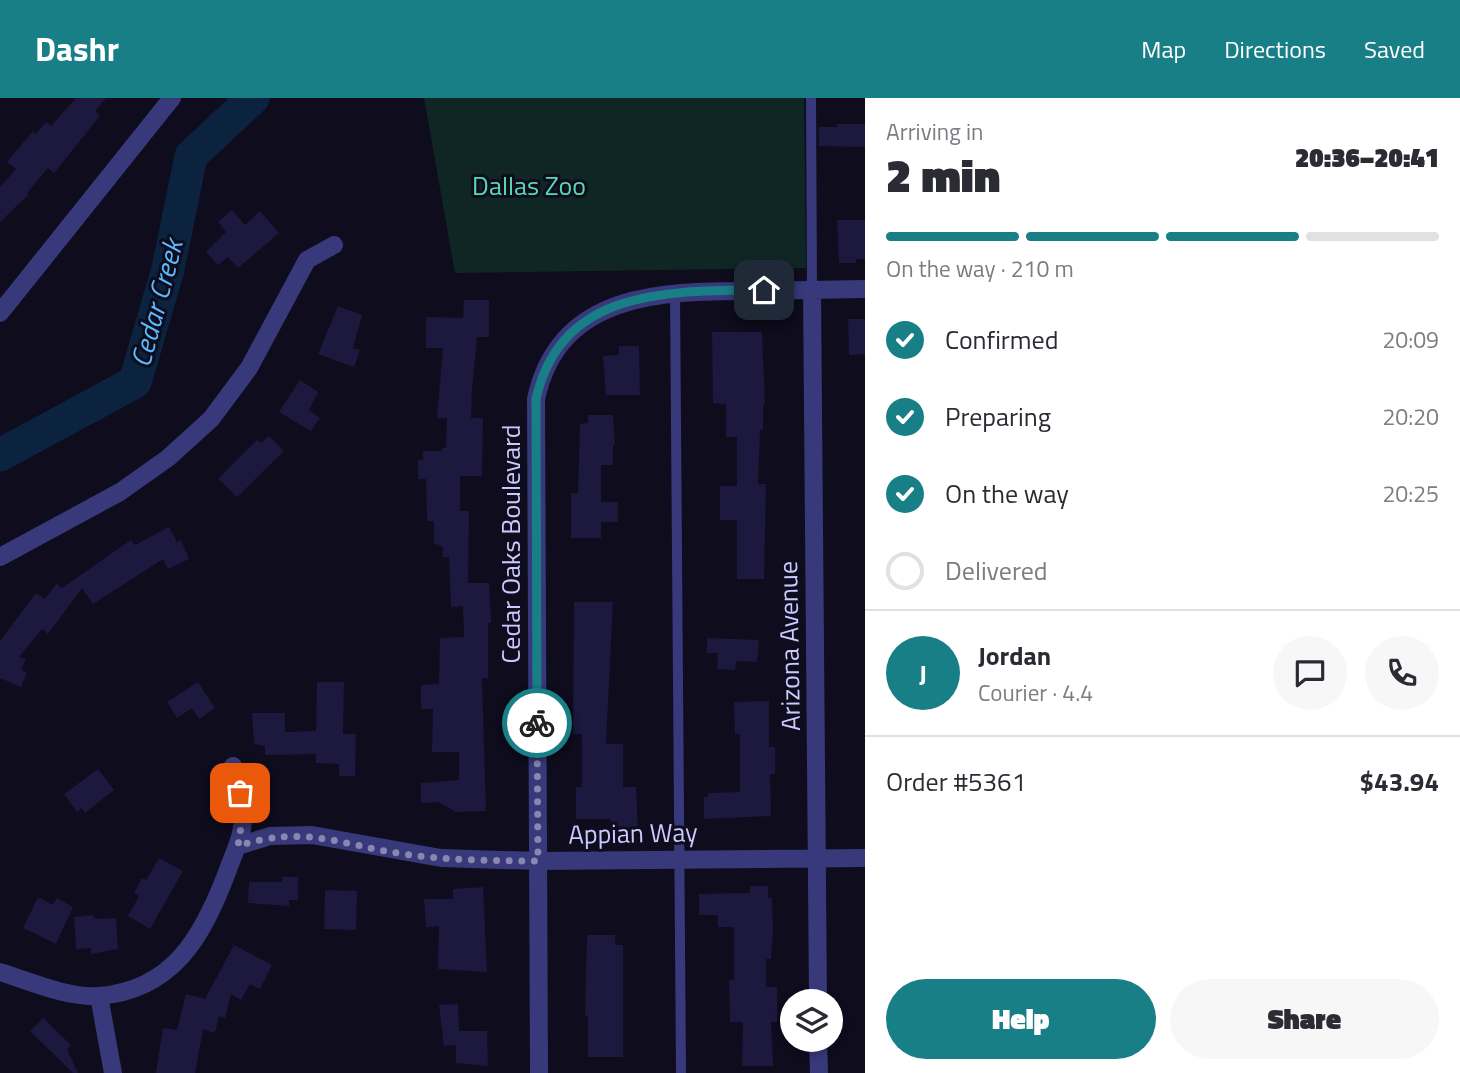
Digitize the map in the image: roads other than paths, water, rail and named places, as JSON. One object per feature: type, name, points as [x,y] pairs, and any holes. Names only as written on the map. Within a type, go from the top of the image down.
[{"type":"street","points":[[0,313],[172,98]]},
{"type":"street","points":[[0,557],[120,492],[168,458],[211,419],[249,368],[307,260],[334,245]]},
{"type":"street","points":[[675,293],[865,289]]},
{"type":"street","name":"Arizona Avenue","points":[[812,290],[818,989]]},
{"type":"street","name":"Cedar Oaks Boulevard","points":[[540,1073],[536,399],[541,375],[556,349],[581,323],[633,299],[675,293]]},
{"type":"street","points":[[0,971],[79,995],[99,996],[134,988],[168,971],[186,953],[211,914],[238,846],[243,814],[233,766]]},
{"type":"street","name":"Appian Way","points":[[238,846],[270,836],[312,835],[441,858],[538,861],[865,858]]},
{"type":"street","points":[[99,996],[113,1073]]},
{"type":"street","points":[[818,1052],[818,1073]]},
{"type":"lane","points":[[811,98],[812,290]]},
{"type":"lane","points":[[675,293],[681,1073]]},
{"type":"waterway","name":"Cedar Creek","points":[[0,455],[135,382],[168,269],[191,156],[253,98]]},
{"type":"park label","name":"Dallas Zoo","points":[[529,185]]}]
